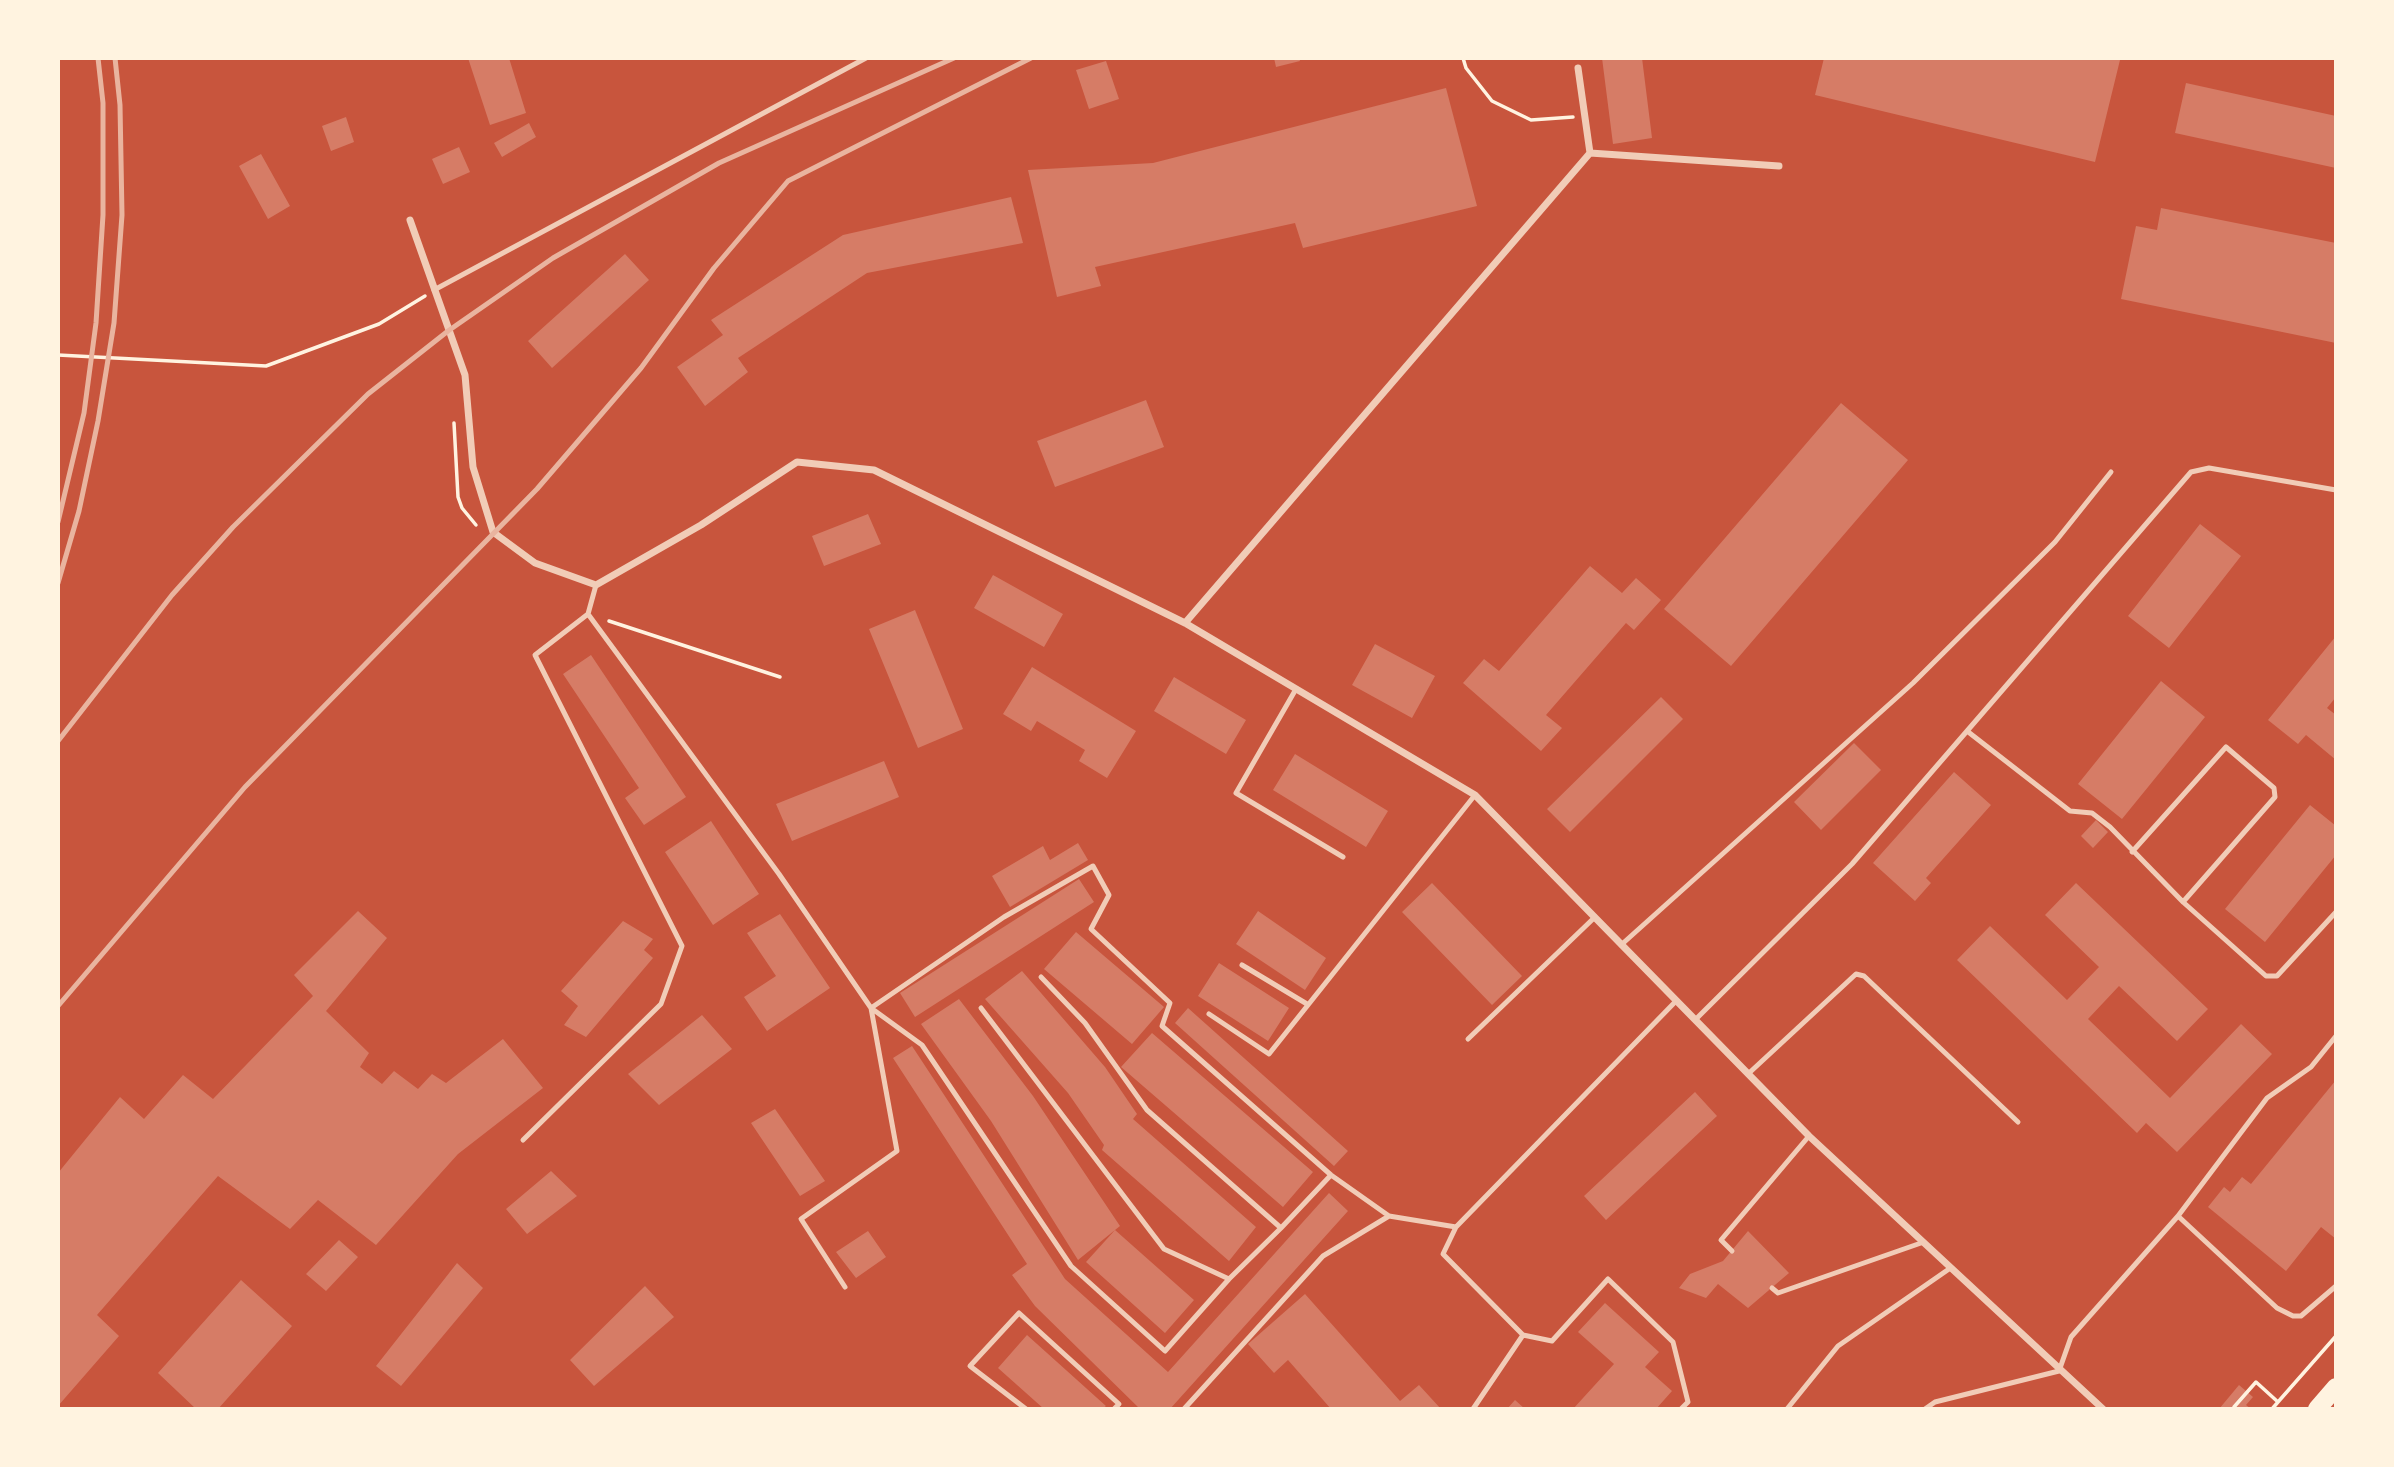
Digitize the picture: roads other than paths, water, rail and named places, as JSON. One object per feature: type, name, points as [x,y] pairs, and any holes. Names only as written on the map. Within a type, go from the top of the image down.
[{"type":"main road","points":[[2317,1409],[2336,1387]]},
{"type":"street","points":[[1185,623],[1590,153],[1578,68]]},
{"type":"street","points":[[1590,153],[1779,166]]},
{"type":"street","points":[[410,220],[465,375],[473,467],[494,532],[535,563],[596,585],[701,525],[797,462],[874,470],[1185,623],[1475,795],[1809,1136],[2102,1409]]},
{"type":"lane","points":[[434,290],[866,58]]},
{"type":"lane","points":[[1695,1020],[1852,864],[2191,472],[2209,468],[2336,490]]},
{"type":"lane","points":[[1621,944],[1913,683],[2055,542],[2111,472]]},
{"type":"lane","points":[[523,1140],[661,1004],[682,946],[535,655],[587,614],[596,585]]},
{"type":"lane","points":[[587,614],[779,874],[871,1008],[922,1045],[1071,1266],[1166,1351],[1229,1279],[1282,1228],[1331,1175]]},
{"type":"lane","points":[[1296,688],[1236,793],[1343,857]]},
{"type":"lane","points":[[1967,731],[2070,811],[2092,813],[2110,827],[2183,902],[2266,976],[2277,976],[2336,912]]},
{"type":"lane","points":[[2132,852],[2226,747],[2274,788],[2275,797],[2183,902]]},
{"type":"lane","points":[[1209,1014],[1269,1054],[1475,795]]},
{"type":"lane","points":[[871,1008],[1004,917],[1093,866],[1109,895],[1091,929],[1170,1003],[1162,1026],[1331,1175],[1389,1216],[1456,1227]]},
{"type":"lane","points":[[1468,1039],[1595,917]]},
{"type":"lane","points":[[1242,965],[1307,1004]]},
{"type":"lane","points":[[1748,1074],[1856,974],[1864,976],[2018,1122]]},
{"type":"lane","points":[[1041,977],[1084,1023],[1147,1110],[1282,1228]]},
{"type":"lane","points":[[1676,1001],[1456,1227],[1443,1254],[1523,1335],[1552,1341],[1608,1279],[1672,1342],[1688,1402],[1681,1409]]},
{"type":"lane","points":[[845,1286],[801,1219],[897,1151],[871,1008]]},
{"type":"lane","points":[[981,1008],[1164,1249],[1229,1279]]},
{"type":"lane","points":[[1925,1409],[1935,1402],[2059,1371],[2071,1337],[2178,1216],[2267,1098],[2311,1067],[2336,1036]]},
{"type":"lane","points":[[1732,1251],[1721,1240],[1809,1136]]},
{"type":"lane","points":[[1184,1409],[1323,1256],[1389,1216]]},
{"type":"lane","points":[[2178,1216],[2277,1308],[2293,1316],[2301,1316],[2336,1286]]},
{"type":"lane","points":[[1772,1287],[1778,1293],[1921,1243]]},
{"type":"lane","points":[[1787,1409],[1838,1346],[1949,1269]]},
{"type":"lane","points":[[1026,1409],[970,1366],[1018,1313],[1119,1404],[1114,1409]]},
{"type":"lane","points":[[1473,1409],[1523,1335]]},
{"type":"railway","points":[[58,522],[84,413],[96,323],[103,215],[103,103],[98,58]]},
{"type":"railway","points":[[58,583],[79,511],[98,421],[114,323],[122,215],[120,105],[115,58]]},
{"type":"railway","points":[[58,741],[172,595],[233,527],[368,394],[448,331],[553,258],[719,163],[954,58]]},
{"type":"railway","points":[[58,1006],[245,787],[537,489],[641,368],[714,268],[788,181],[1031,58]]}]
